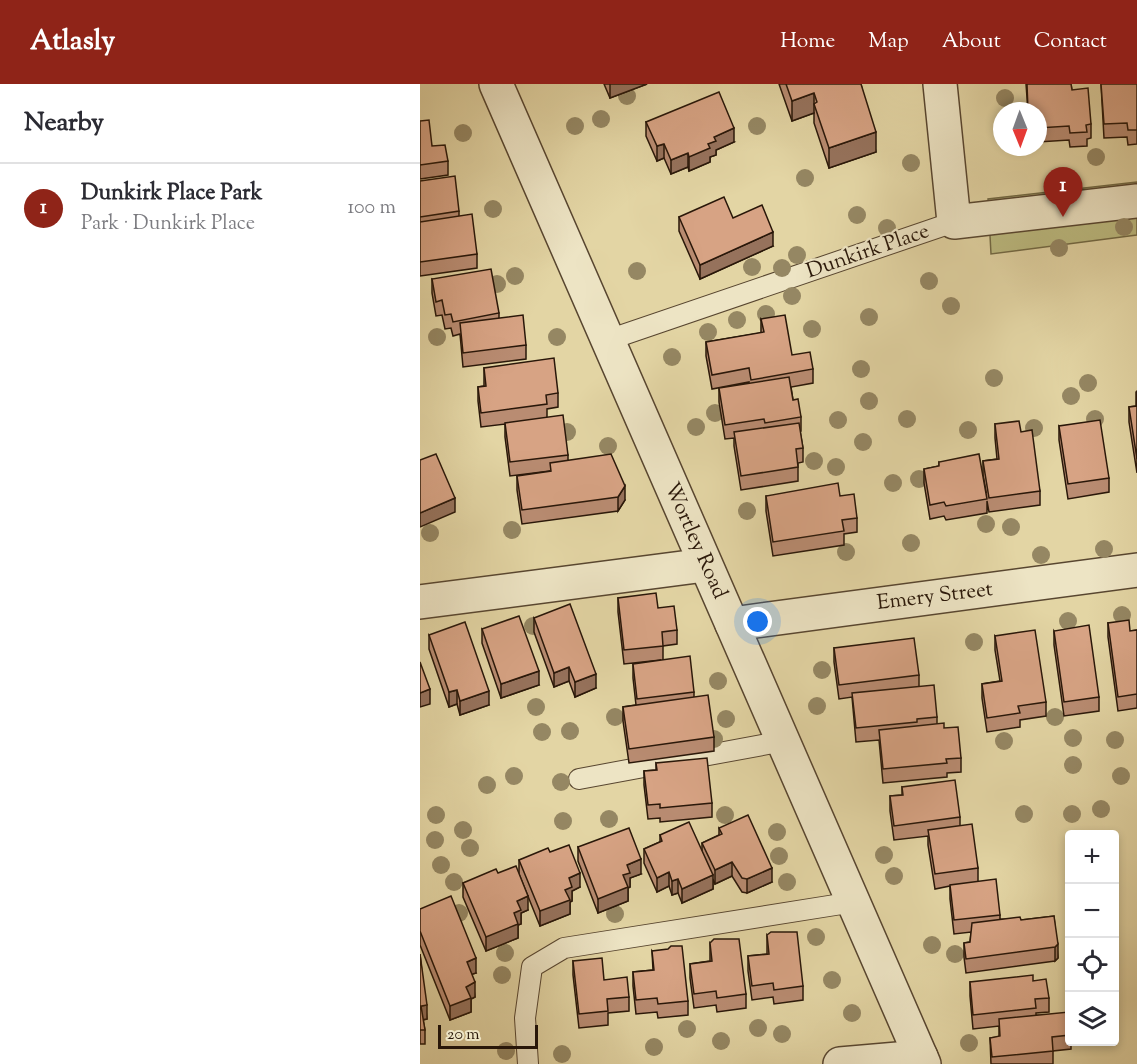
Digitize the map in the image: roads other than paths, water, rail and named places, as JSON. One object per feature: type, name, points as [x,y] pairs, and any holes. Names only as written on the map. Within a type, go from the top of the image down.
[{"type":"street","name":"Wortley Road","points":[[496,84],[923,1060]]},
{"type":"street","points":[[940,84],[954,222]]},
{"type":"street","name":"Dunkirk Place","points":[[954,222],[1137,201]]},
{"type":"street","points":[[420,602],[705,565]]},
{"type":"street","name":"Emery Street","points":[[732,624],[1137,570]]},
{"type":"street","points":[[840,1064],[923,1060]]},
{"type":"lane","name":"Dunkirk Place","points":[[608,340],[954,222]]},
{"type":"lane","points":[[579,779],[784,741]]},
{"type":"lane","points":[[528,1064],[525,1018],[532,967],[564,948],[854,902]]},
{"type":"place","name":"Dunkirk Place Park","points":[[1063,217]]}]
